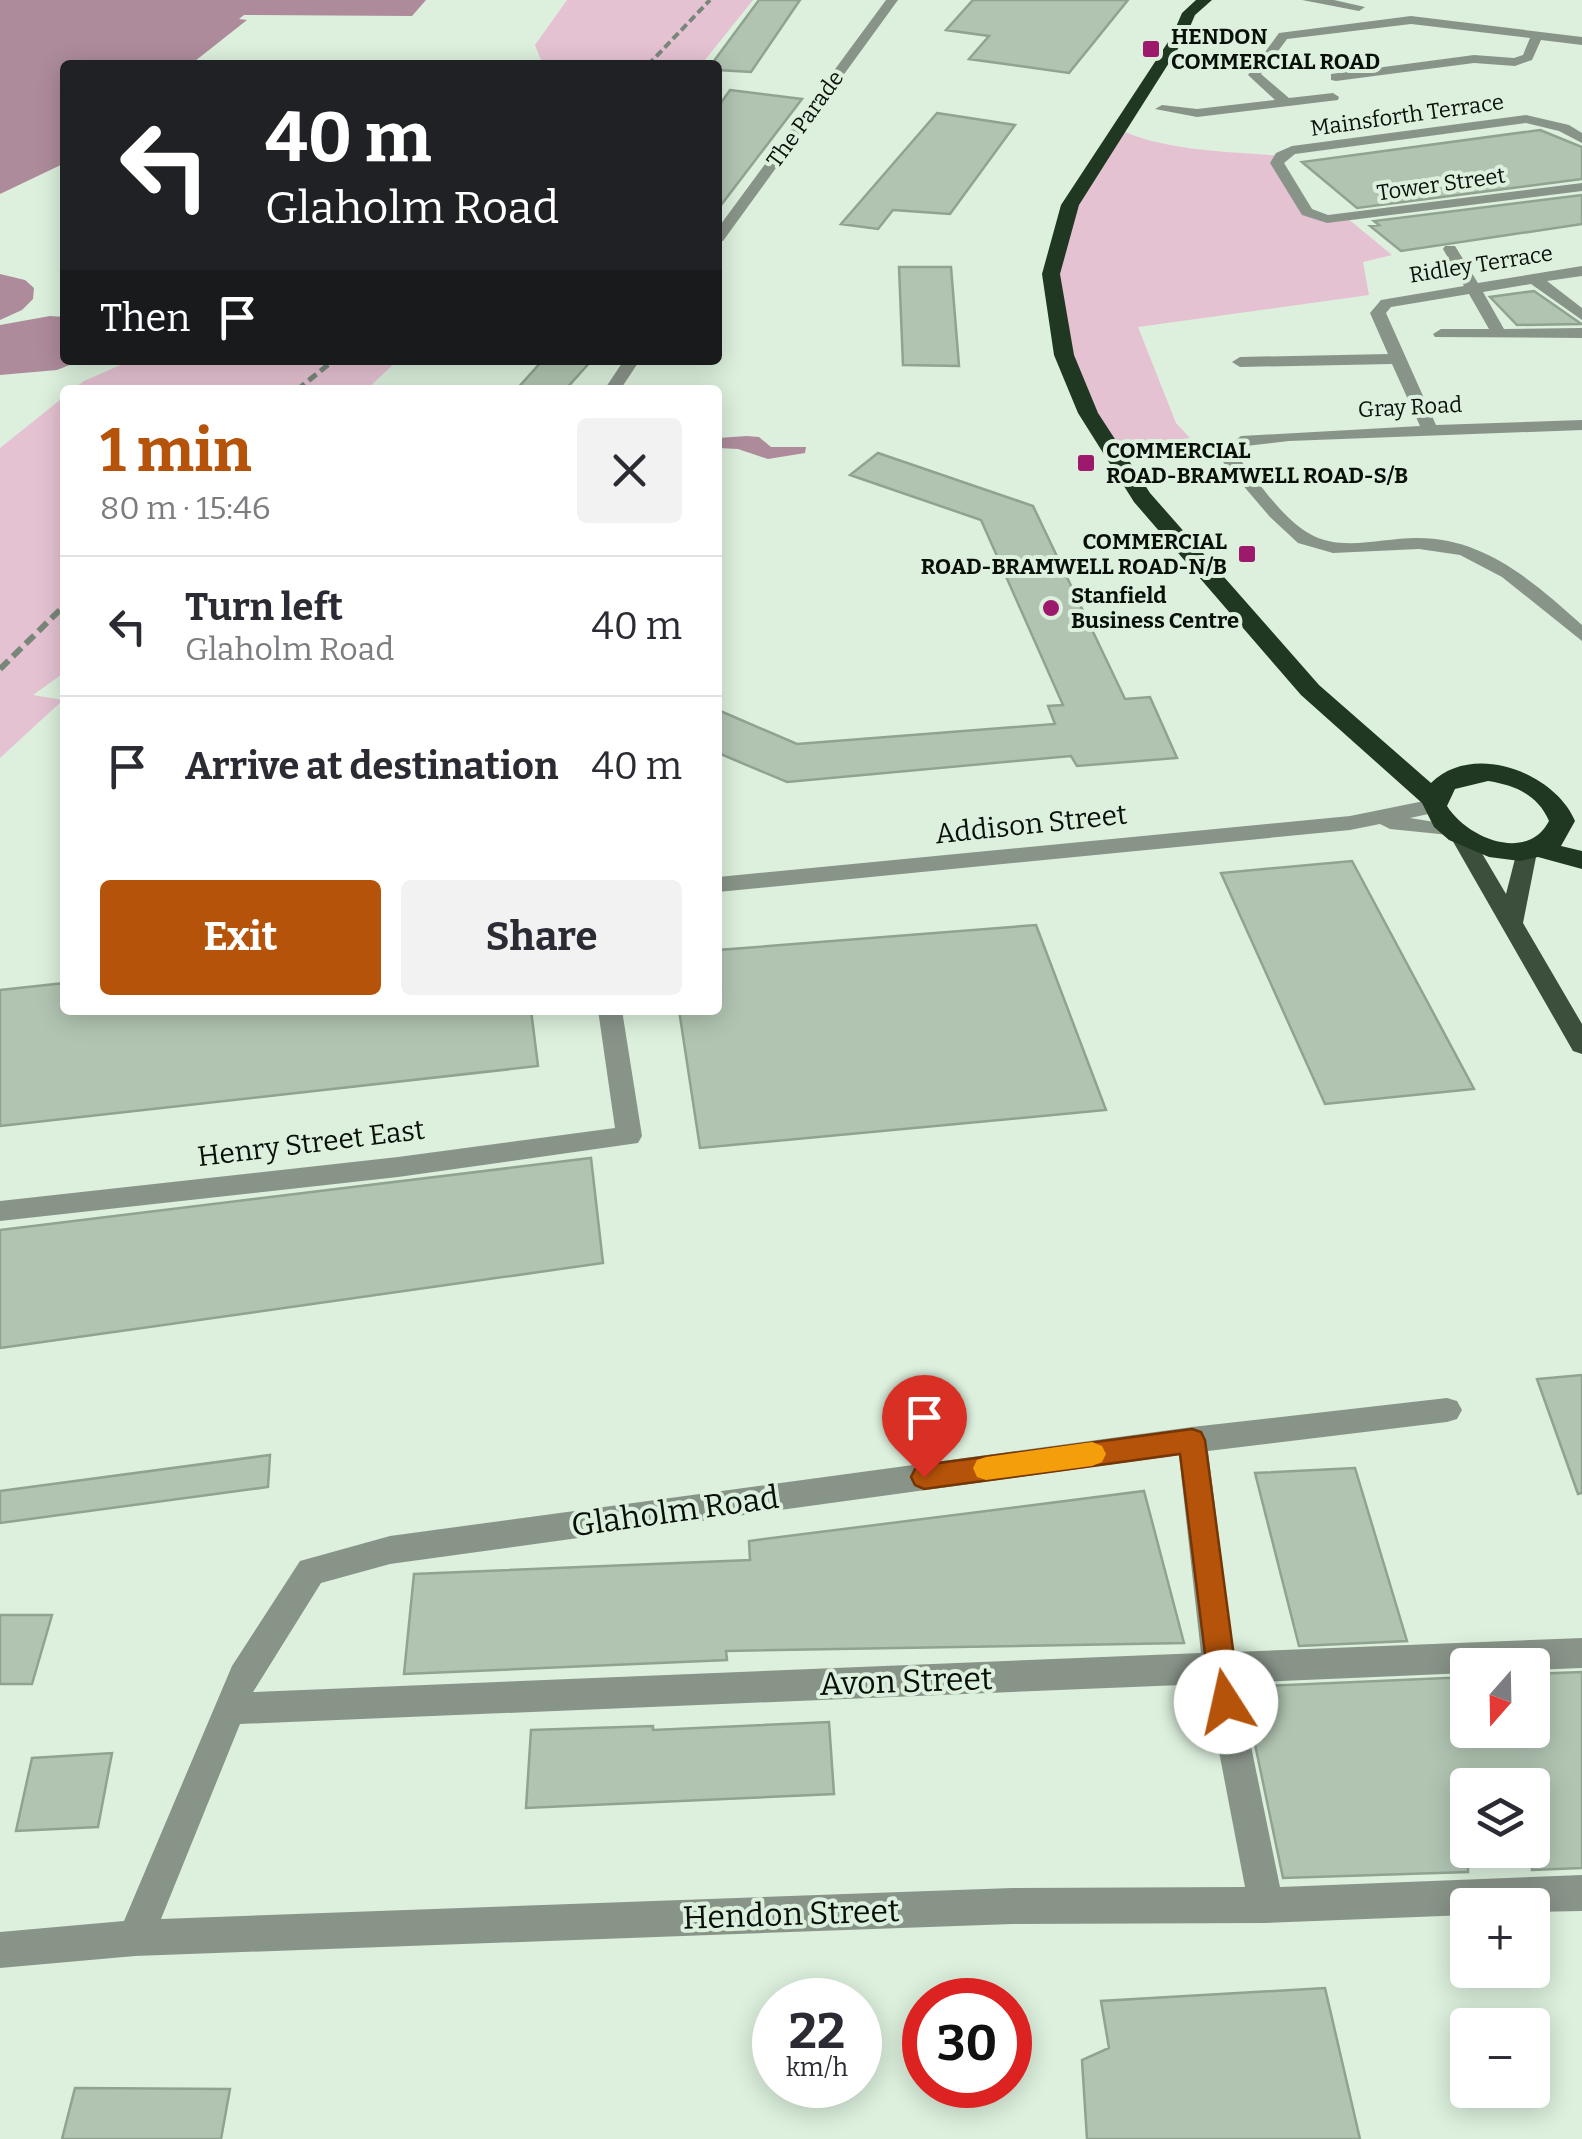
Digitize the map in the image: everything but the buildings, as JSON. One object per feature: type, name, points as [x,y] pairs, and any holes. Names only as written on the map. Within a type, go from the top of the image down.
[{"type":"highway","points":[[1190,4],[1179,36],[1070,205],[1051,274],[1064,356],[1088,413],[1142,497],[1310,690],[1381,750],[1434,803],[1456,835],[1501,851],[1531,850],[1582,860]]},
{"type":"highway","points":[[1381,750],[1429,765],[1524,781],[1550,798],[1582,829]]},
{"type":"highway","points":[[1434,803],[1439,788],[1451,778],[1488,773]]},
{"type":"highway","points":[[1531,850],[1551,842],[1562,821],[1550,798]]},
{"type":"main road","points":[[1456,835],[1512,921],[1582,1045]]},
{"type":"main road","points":[[1512,921],[1531,850]]},
{"type":"street","name":"The Parade","points":[[722,233],[892,0]]},
{"type":"street","points":[[1308,0],[1359,7]]},
{"type":"street","points":[[1285,102],[1254,76],[1282,36],[1412,20],[1582,41]]},
{"type":"street","points":[[1336,77],[1474,59],[1515,62],[1528,57],[1537,35]]},
{"type":"street","points":[[1162,109],[1178,116],[1334,97]]},
{"type":"street","name":"Mainsforth Terrace","points":[[1307,212],[1278,163],[1281,156],[1292,150],[1526,119],[1544,122],[1582,140]]},
{"type":"street","name":"Tower Street","points":[[1307,212],[1327,220],[1362,217],[1582,186]]},
{"type":"street","points":[[1450,249],[1499,332]]},
{"type":"street","name":"Ridley Terrace","points":[[1396,359],[1378,313],[1386,303],[1582,271]]},
{"type":"street","points":[[1534,278],[1582,315]]},
{"type":"street","points":[[1441,334],[1582,333]]},
{"type":"street","points":[[1240,362],[1396,359],[1429,428]]},
{"type":"street","name":"Gray Road","points":[[1582,425],[1429,428],[1241,440],[1226,455],[1303,538],[1355,550],[1422,542],[1458,549],[1496,564],[1582,635]]},
{"type":"street","points":[[1350,822],[1434,803]]},
{"type":"street","points":[[1350,822],[1408,822],[1456,835]]},
{"type":"street","name":"Addison Street","points":[[722,885],[1350,822]]},
{"type":"street","name":"Henry Street East","points":[[0,1211],[629,1136],[611,1015]]},
{"type":"street","name":"Glaholm Road","points":[[135,1938],[243,1677],[311,1571],[390,1550],[1192,1440],[1446,1410]]},
{"type":"street","points":[[1192,1440],[1219,1668],[1266,1905]]},
{"type":"street","name":"Avon Street","points":[[230,1709],[1582,1653]]},
{"type":"street","name":"Hendon Street","points":[[0,1950],[135,1938],[1012,1906],[1266,1905],[1582,1893]]},
{"type":"shaded area","points":[[0,0],[426,0],[412,16],[244,15],[239,19],[247,20],[196,60],[60,60],[60,165],[0,194]]},
{"type":"shaded area","points":[[567,0],[753,0],[705,60],[541,60],[535,45]]},
{"type":"shaded area","points":[[1118,129],[1177,146],[1281,156],[1307,212],[1347,218],[1392,255],[1363,262],[1369,295],[1138,327],[1176,423],[1190,438],[1111,448],[1088,413],[1051,274],[1062,229]]},
{"type":"shaded area","points":[[0,274],[25,280],[34,288],[33,299],[22,310],[0,320]]},
{"type":"shaded area","points":[[60,317],[60,365],[70,365],[57,370],[0,375],[0,325]]},
{"type":"shaded area","points":[[121,365],[393,365],[371,385],[79,385]]},
{"type":"shaded area","points":[[60,400],[60,676],[33,695],[60,700],[60,703],[0,758],[0,448]]},
{"type":"shaded area","points":[[759,437],[771,447],[806,447],[805,453],[768,459],[722,448],[722,438]]},
{"type":"railway","points":[[653,60],[710,0]]},
{"type":"railway","points":[[303,385],[328,365]]},
{"type":"railway","points":[[0,669],[60,610]]},
{"type":"slow traffic","points":[[986,1468],[1092,1454]]},
{"type":"place","name":"HENDON COMMERCIAL ROAD","points":[[1151,49]]},
{"type":"place","name":"COMMERCIAL ROAD-BRAMWELL ROAD-S/B","points":[[1086,463]]},
{"type":"place","name":"COMMERCIAL ROAD-BRAMWELL ROAD-N/B","points":[[1247,554]]},
{"type":"place","name":"Stanfield Business Centre","points":[[1051,608]]},
{"type":"route","points":[[924,1477],[1192,1440],[1226,1702]]}]
